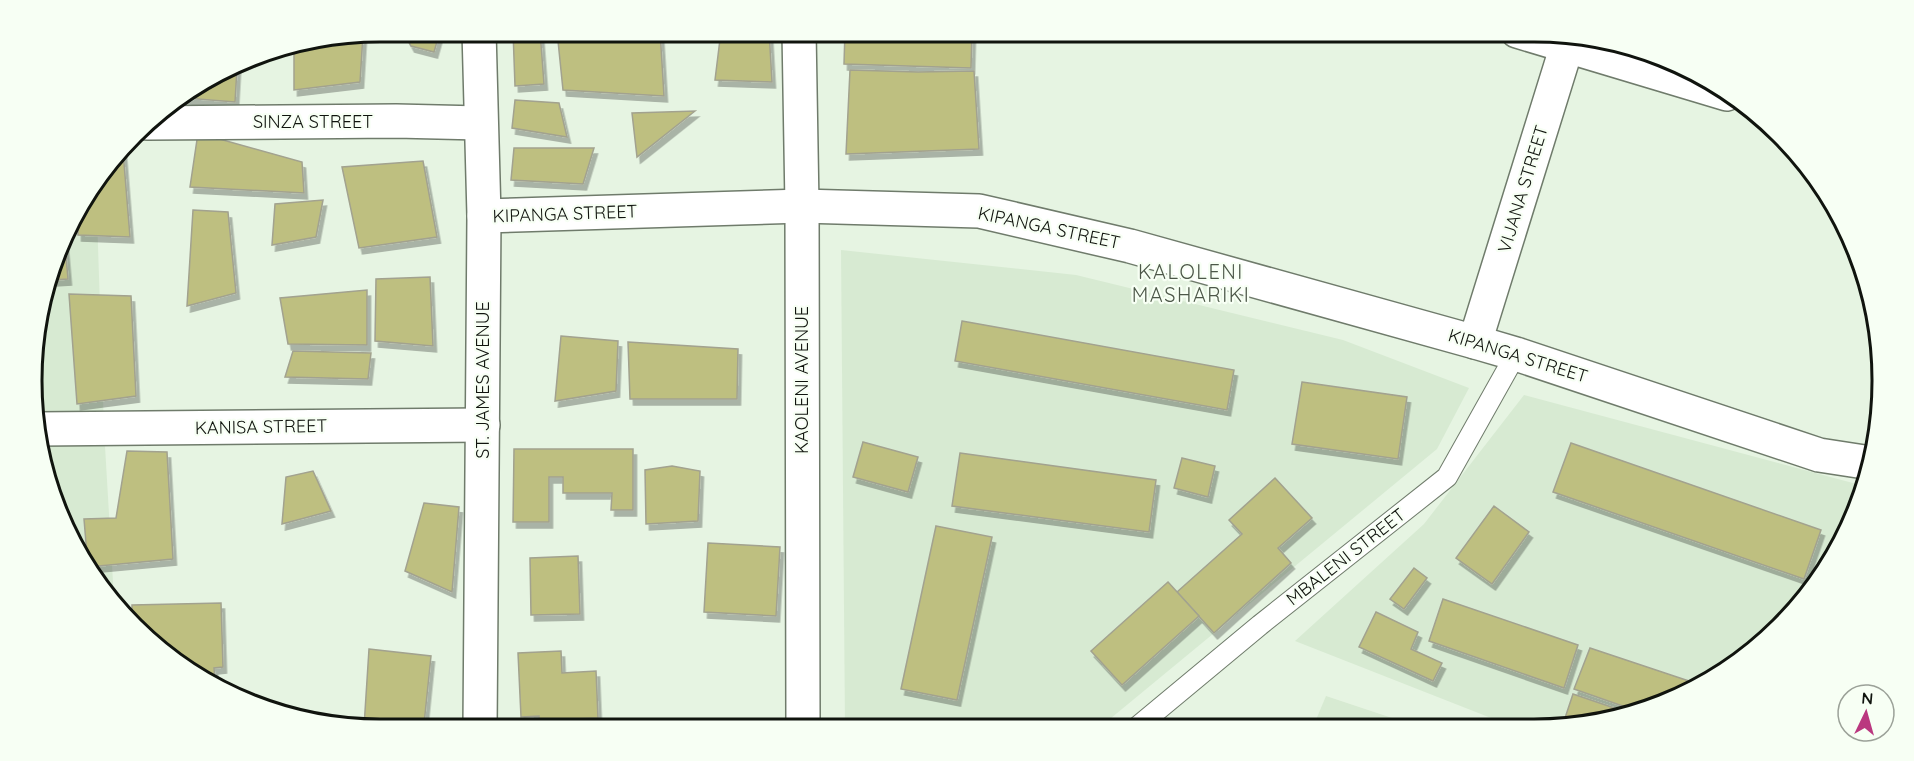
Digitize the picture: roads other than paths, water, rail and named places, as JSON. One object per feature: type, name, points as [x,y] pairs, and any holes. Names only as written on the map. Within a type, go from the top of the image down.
[{"type":"street","name":"ST. JAMES AVENUE","points":[[479,42],[484,216],[480,719]]},
{"type":"street","name":"KAOLENI AVENUE","points":[[799,42],[802,206],[803,719]]},
{"type":"street","name":"VIJANA STREET","points":[[1475,342],[1567,44]]},
{"type":"street","points":[[1582,46],[1697,84]]},
{"type":"street","name":"SINZA STREET","points":[[161,123],[396,121],[480,123]]},
{"type":"street","name":"KIPANGA STREET","points":[[484,216],[802,206],[979,211],[1130,246],[1475,342],[1819,455],[1862,462]]},
{"type":"street","name":"KANISA STREET","points":[[46,429],[483,425]]},
{"type":"lane","name":"MBALENI STREET","points":[[1147,719],[1260,624],[1447,477],[1516,354]]},
{"type":"district","name":"KALOLENI MASHARIKI","points":[[1191,284]]}]
